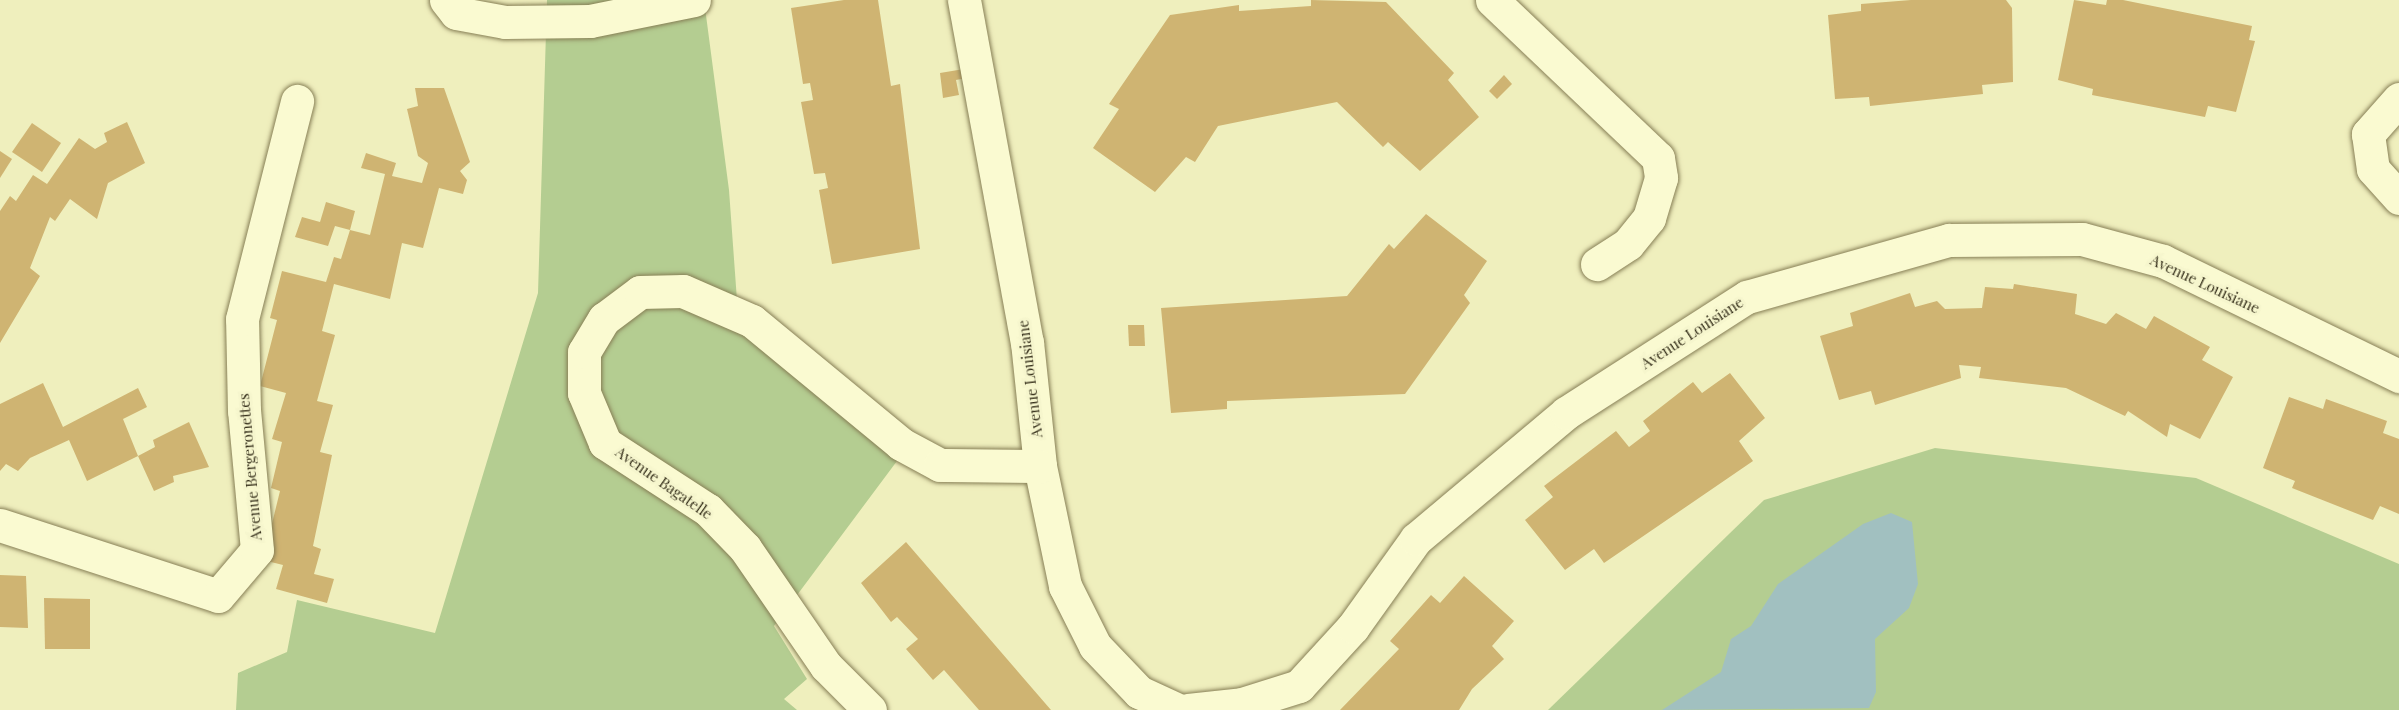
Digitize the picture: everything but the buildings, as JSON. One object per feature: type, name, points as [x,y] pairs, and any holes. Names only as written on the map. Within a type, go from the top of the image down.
[{"type":"street","points":[[446,0],[456,13],[505,22],[590,21],[693,0]]},
{"type":"street","name":"Avenue Louisiane","points":[[964,0],[1027,342],[1040,466],[1065,586],[1095,646],[1139,692],[1178,710]]},
{"type":"street","points":[[1491,0],[1658,158],[1661,178],[1649,218],[1628,244],[1597,264]]},
{"type":"street","points":[[2399,99],[2368,134],[2373,169],[2399,198]]},
{"type":"street","name":"Avenue Bergeronettes","points":[[0,525],[218,596],[257,550],[244,411],[242,319],[297,101]]},
{"type":"street","name":"Avenue Louisiane","points":[[1188,710],[1242,705],[1299,686],[1353,627],[1416,539],[1566,413],[1747,297],[1949,240],[2082,239],[2163,261],[2399,376]]},
{"type":"street","name":"Avenue Bagatelle","points":[[870,710],[826,666],[745,548],[708,510],[605,443],[584,393],[584,352],[604,319],[639,292],[683,291],[752,321],[901,444],[940,465],[1040,466]]},
{"type":"green space","points":[[547,0],[704,0],[729,190],[739,328],[897,461],[774,626],[807,679],[784,699],[797,710],[236,710],[238,673],[287,652],[297,600],[435,633],[538,293]]},
{"type":"green space","points":[[1935,448],[2196,478],[2399,564],[2399,710],[1548,710],[1764,500]]},
{"type":"water","points":[[1891,513],[1912,522],[1918,584],[1909,608],[1875,639],[1876,692],[1869,708],[1662,710],[1721,672],[1731,639],[1751,626],[1778,584],[1863,524]]}]
